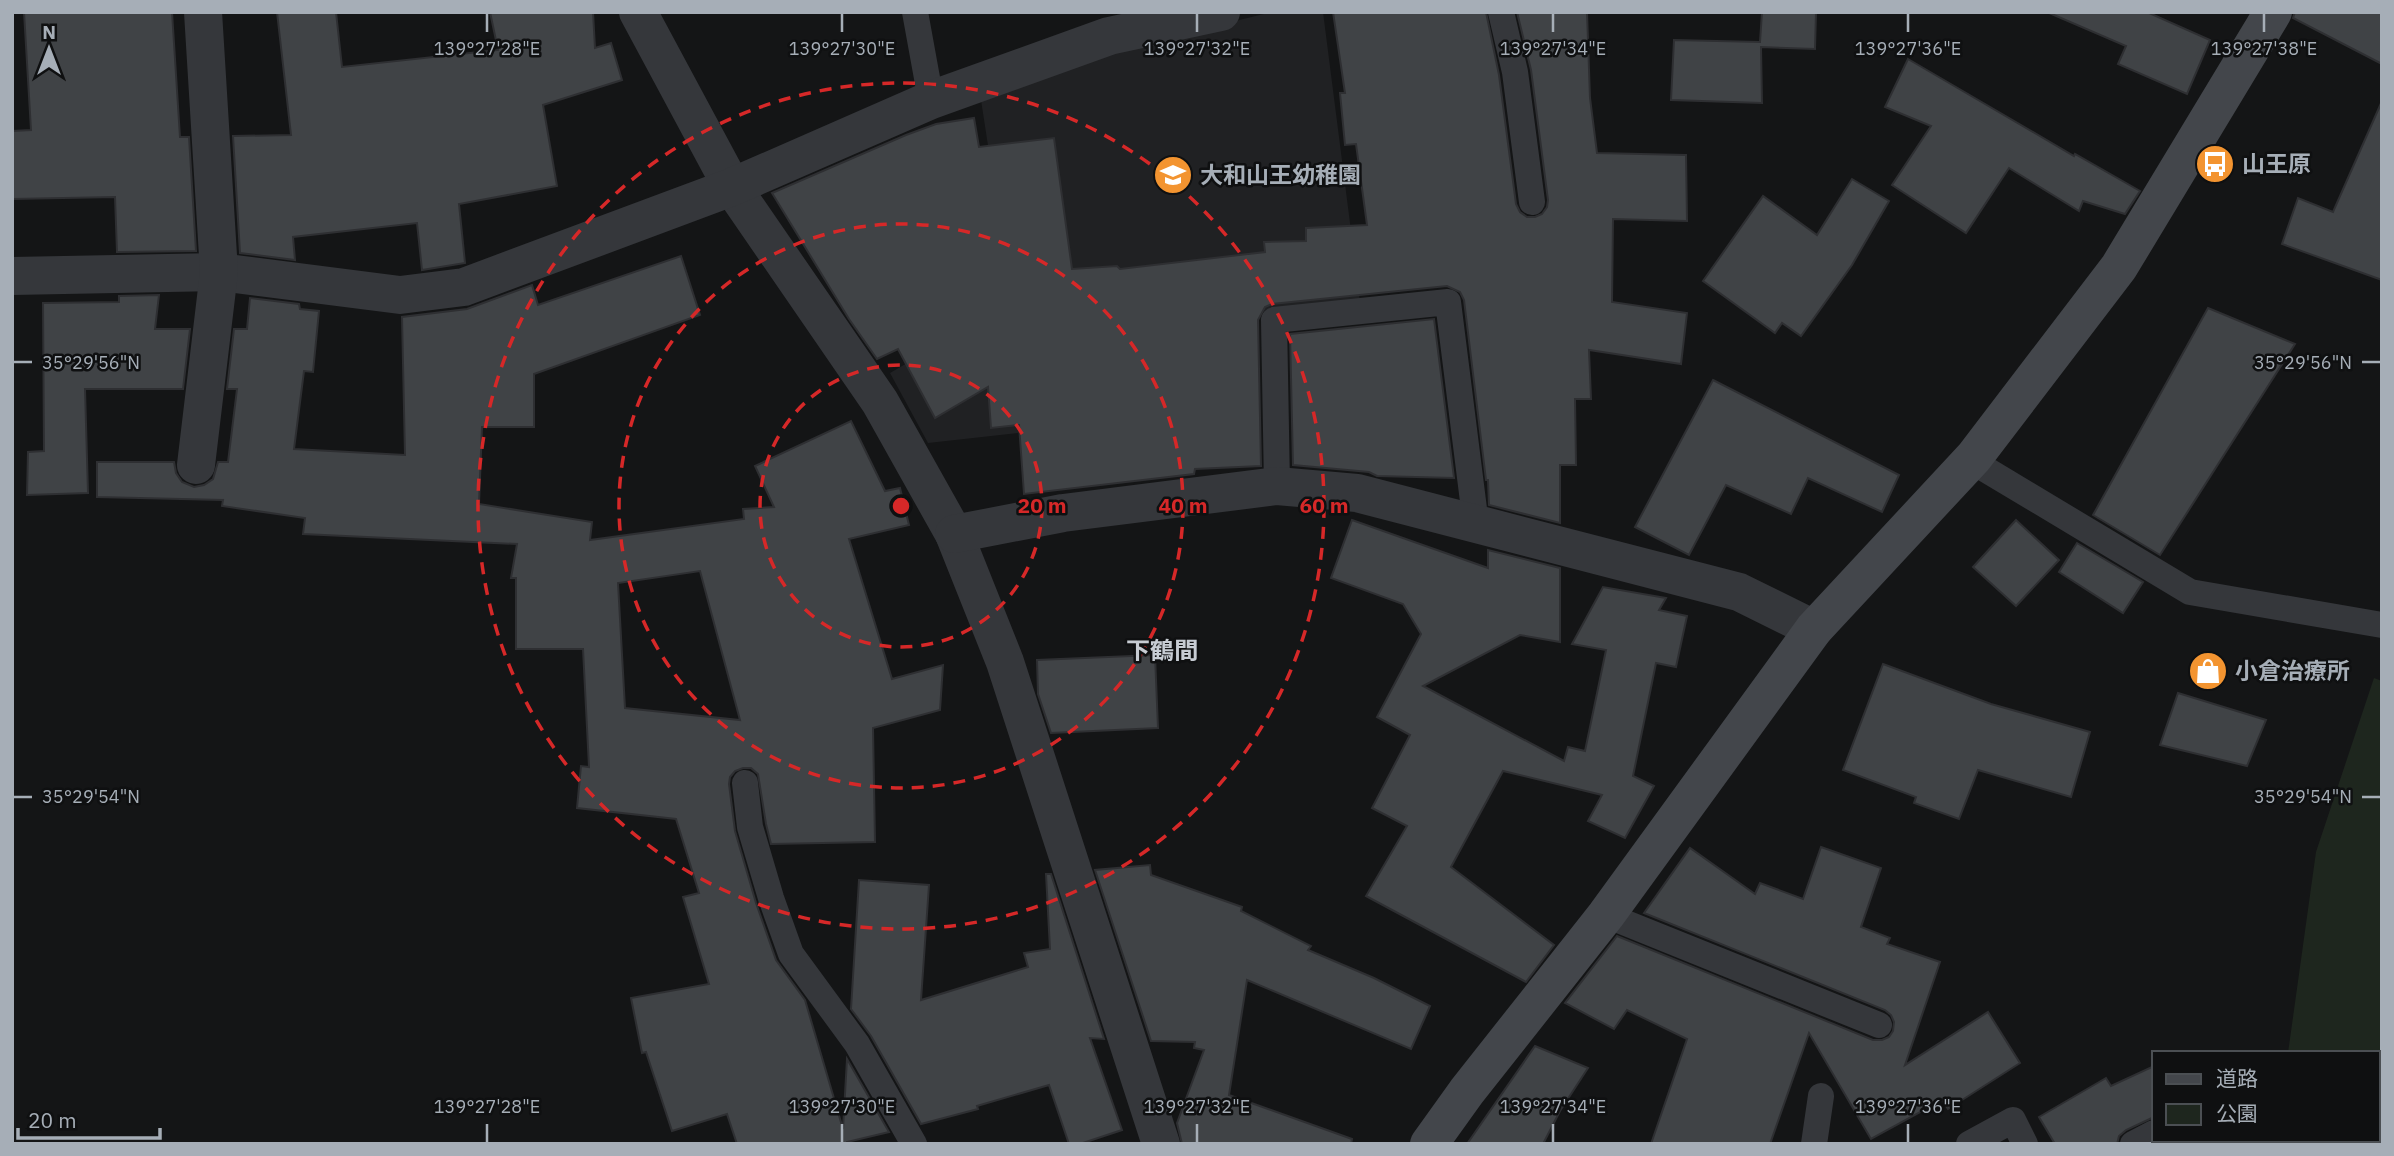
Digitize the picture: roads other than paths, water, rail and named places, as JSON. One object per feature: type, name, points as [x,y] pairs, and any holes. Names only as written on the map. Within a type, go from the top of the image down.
[{"type":"street","points":[[196,465],[219,272],[203,12]]},
{"type":"street","points":[[638,12],[732,187],[880,402],[954,534],[1005,662],[1161,1144]]},
{"type":"street","points":[[12,276],[219,272],[400,295],[464,287],[732,187],[931,100],[1109,36],[1221,12]]},
{"type":"street","points":[[1429,1144],[1467,1091],[1606,915],[1814,629],[1970,460],[2119,267],[2273,12]]},
{"type":"street","points":[[954,534],[1063,513],[1278,486],[1357,493],[1739,592],[1814,629]]},
{"type":"lane","points":[[915,12],[931,100]]},
{"type":"lane","points":[[1501,12],[1515,72],[1532,202]]},
{"type":"lane","points":[[1278,486],[1274,320],[1448,302],[1476,525]]},
{"type":"lane","points":[[1970,460],[2190,592],[2382,625]]},
{"type":"lane","points":[[745,783],[750,827],[791,954],[857,1044],[914,1144]]},
{"type":"lane","points":[[1606,915],[1879,1025]]},
{"type":"lane","points":[[1814,1144],[1821,1096]]},
{"type":"lane","points":[[1969,1144],[2013,1120],[2025,1144]]},
{"type":"lane","points":[[2133,1144],[2152,1134]]},
{"type":"place","name":"山王原","points":[[2215,164]]},
{"type":"place","name":"大和山王幼稚園","points":[[1173,175]]},
{"type":"place","name":"小倉治療所","points":[[2208,671]]},
{"type":"district","name":"下鶴間","points":[[1162,651]]}]
